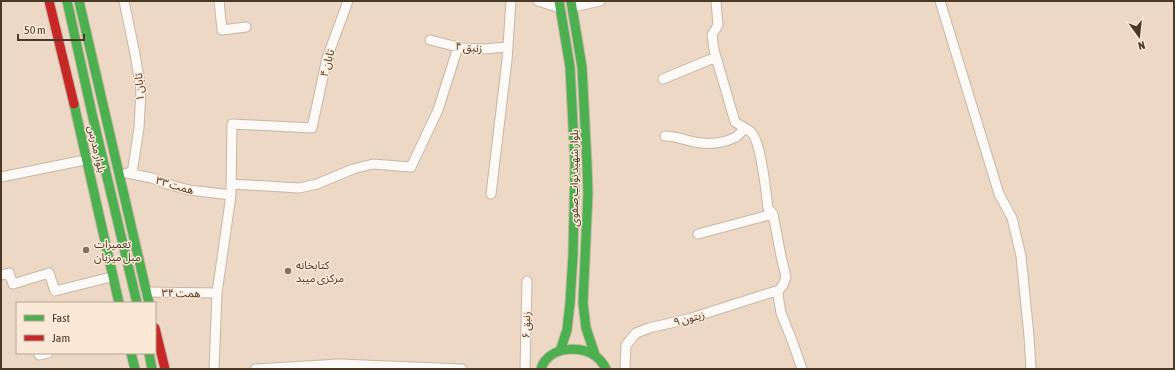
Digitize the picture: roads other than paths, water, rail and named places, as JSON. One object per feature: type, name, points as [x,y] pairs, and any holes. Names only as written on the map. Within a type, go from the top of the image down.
[{"type":"main road","points":[[42,1],[113,302]]},
{"type":"main road","name":"بلوار مدرس","points":[[49,1],[119,302]]},
{"type":"main road","name":"بلوار مدرس","points":[[67,1],[137,302]]},
{"type":"main road","points":[[79,1],[120,171],[149,302]]},
{"type":"main road","name":"بلوار شهید نواب صفوی","points":[[560,4],[570,67],[575,164],[573,255],[570,303],[567,330],[560,351]]},
{"type":"main road","name":"بلوار شهید نواب صفوی","points":[[572,4],[582,67],[587,164],[588,192],[583,304],[586,328],[595,354],[601,360],[606,369]]},
{"type":"main road","points":[[106,173],[120,171]]},
{"type":"main road","points":[[156,332],[165,369]]},
{"type":"main road","points":[[541,369],[547,358],[560,351],[574,349],[588,351],[595,354]]},
{"type":"main road","points":[[125,354],[128,369]]},
{"type":"main road","points":[[131,354],[135,369]]},
{"type":"main road","points":[[149,354],[152,369]]},
{"type":"street","name":"تابان ۱","points":[[124,1],[141,90],[139,128],[132,174]]},
{"type":"street","points":[[219,1],[222,30],[246,27]]},
{"type":"street","name":"تابان ۴","points":[[231,184],[232,124],[312,128],[327,58],[348,1]]},
{"type":"street","points":[[491,194],[508,47],[511,1]]},
{"type":"street","points":[[538,1],[560,4]]},
{"type":"street","points":[[572,4],[600,1]]},
{"type":"street","points":[[716,1],[718,25],[712,35],[716,57],[735,122],[750,131],[756,138],[768,208],[773,214],[786,277],[784,286],[779,290],[778,295],[781,313],[802,369]]},
{"type":"street","points":[[940,1],[999,194],[1012,218],[1014,226],[1021,256],[1031,369]]},
{"type":"street","name":"زنبق ۴","points":[[430,40],[458,47],[482,49],[508,47]]},
{"type":"street","points":[[214,369],[217,293],[231,195],[231,184],[299,188],[317,184],[354,169],[373,164],[411,167],[438,110],[458,47]]},
{"type":"street","points":[[663,80],[716,57]]},
{"type":"street","points":[[665,136],[673,136],[711,144],[737,136],[745,128]]},
{"type":"street","points":[[1,177],[80,161]]},
{"type":"street","name":"همت ۳۳","points":[[120,171],[152,178],[189,190],[231,195]]},
{"type":"street","points":[[698,234],[773,214]]},
{"type":"street","points":[[1,275],[9,273],[13,284],[50,273],[55,291],[107,278]]},
{"type":"street","name":"زنبق ۶","points":[[525,369],[527,281]]},
{"type":"street","name":"زیتون ۹","points":[[625,369],[626,345],[636,333],[649,328],[688,319],[779,290]]},
{"type":"street","name":"همت ۳۴","points":[[146,292],[217,293]]},
{"type":"street","points":[[38,356],[45,354]]},
{"type":"street","points":[[255,369],[322,364],[357,364],[462,369]]},
{"type":"place","name":"تعمیرات مبل میزبان","points":[[86,250]]},
{"type":"place","name":"کتابخانه مرکزی میبد","points":[[288,271]]}]
